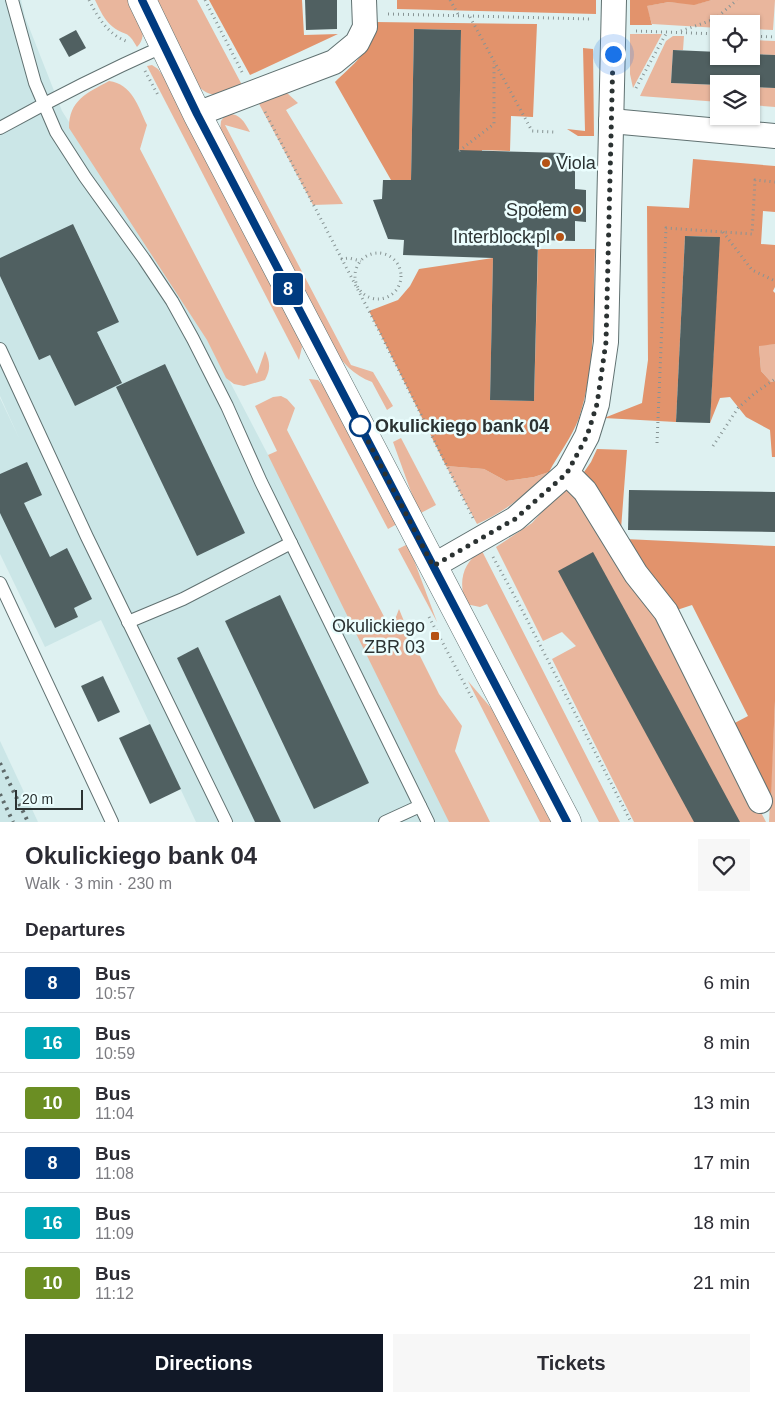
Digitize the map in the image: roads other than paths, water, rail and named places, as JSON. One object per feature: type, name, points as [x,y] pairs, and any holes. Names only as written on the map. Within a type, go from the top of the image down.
[{"type":"street","points":[[142,0],[197,114],[567,822]]},
{"type":"street","points":[[433,566],[515,519],[567,473],[587,436],[597,404],[606,342],[614,0]]},
{"type":"street","points":[[197,114],[334,62],[357,43],[365,27],[365,7]]},
{"type":"street","points":[[611,121],[775,136]]},
{"type":"street","points":[[567,473],[585,491],[636,574],[666,612],[760,800]]},
{"type":"lane","points":[[12,0],[35,83],[43,104],[68,152],[144,259],[184,321],[428,822]]},
{"type":"lane","points":[[0,128],[43,104],[164,46]]},
{"type":"lane","points":[[0,349],[128,622],[226,822]]},
{"type":"lane","points":[[128,622],[183,599],[292,543]]},
{"type":"lane","points":[[0,583],[112,822]]},
{"type":"lane","points":[[385,822],[420,806]]},
{"type":"railway","points":[[0,763],[28,822]]},
{"type":"railway","points":[[0,794],[13,822]]},
{"type":"place","name":"Viola","points":[[546,163]]},
{"type":"place","name":"Społem","points":[[577,210]]},
{"type":"place","name":"Interblock.pl","points":[[560,237]]},
{"type":"place","name":"Okulickiego bank 04","points":[[360,426]]},
{"type":"place","name":"Okulickiego ZBR 03","points":[[435,636]]}]
